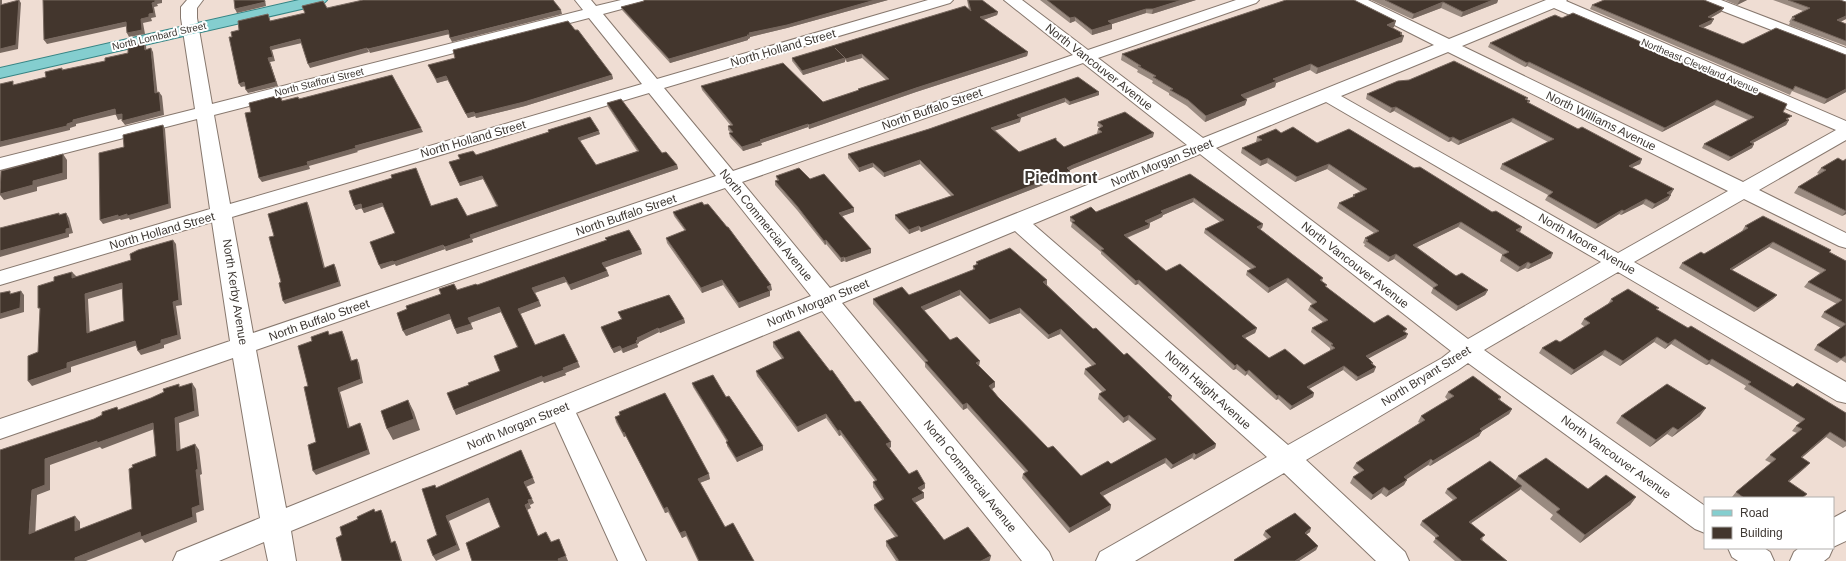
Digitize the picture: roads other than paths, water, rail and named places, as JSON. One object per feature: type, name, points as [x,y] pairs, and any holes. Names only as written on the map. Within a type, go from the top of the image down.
[{"type":"main road","name":"North Lombard Street","points":[[0,73],[319,0]]},
{"type":"street","name":"North Kerby Avenue","points":[[195,0],[190,7],[191,29],[206,111],[243,346],[282,561]]},
{"type":"street","name":"North Stafford Street","points":[[0,164],[206,111],[588,6],[639,0]]},
{"type":"street","name":"North Holland Street","points":[[0,278],[945,0]]},
{"type":"street","name":"North Vancouver Avenue","points":[[1012,0],[1468,350],[1704,520]]},
{"type":"street","name":"North Buffalo Street","points":[[0,429],[1251,0]]},
{"type":"street","name":"North Williams Avenue","points":[[1356,0],[1846,241]]},
{"type":"street","points":[[1707,0],[1846,54]]},
{"type":"street","points":[[1842,0],[1846,1]]},
{"type":"street","name":"North Morgan Street","points":[[187,561],[1557,1]]},
{"type":"street","name":"Northeast Cleveland Avenue","points":[[1557,1],[1846,128]]},
{"type":"street","name":"North Commercial Avenue","points":[[588,6],[1039,561]]},
{"type":"street","name":"North Moore Avenue","points":[[1327,95],[1846,394]]},
{"type":"street","name":"North Bryant Street","points":[[1110,561],[1450,364],[1482,340],[1742,190],[1846,132]]},
{"type":"street","name":"North Haight Avenue","points":[[1018,222],[1287,459],[1395,561]]},
{"type":"street","points":[[561,408],[632,561]]},
{"type":"street","points":[[1834,534],[1846,523]]},
{"type":"street","points":[[1743,549],[1760,561]]},
{"type":"street","points":[[1804,561],[1818,549]]},
{"type":"district","name":"Piedmont","points":[[1061,177]]}]
